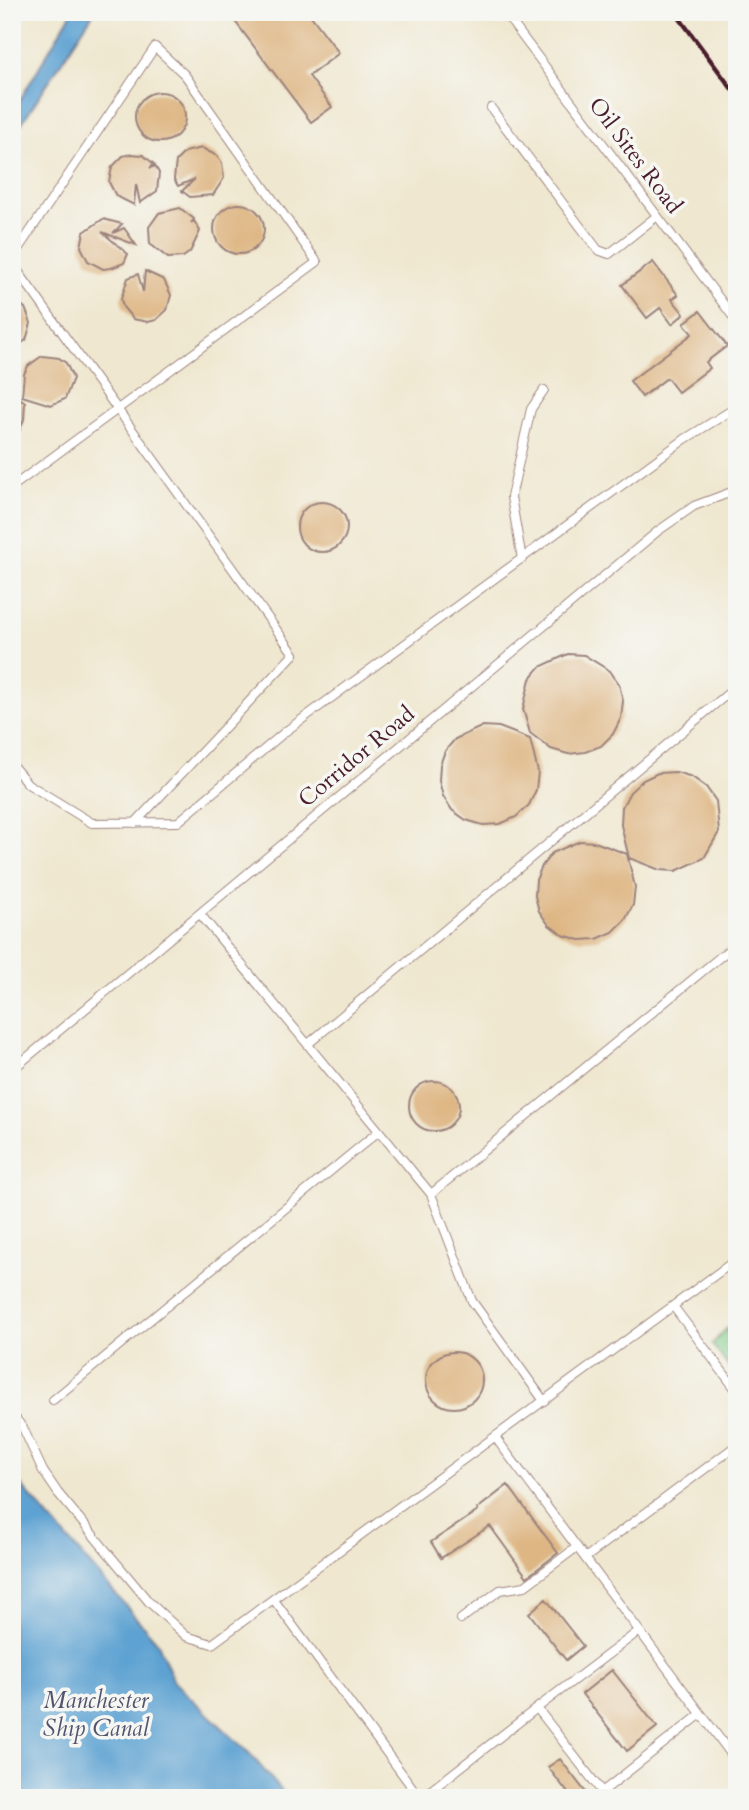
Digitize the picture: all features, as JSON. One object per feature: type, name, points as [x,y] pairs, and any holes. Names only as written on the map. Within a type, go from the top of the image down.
[{"type":"lane","name":"Oil Sites Road","points":[[504,12],[737,322]]},
{"type":"lane","points":[[12,487],[118,410],[317,262],[186,75],[155,47],[12,261],[118,410],[294,654],[135,823]]},
{"type":"lane","points":[[491,108],[598,250],[609,254],[657,216]]},
{"type":"lane","points":[[522,559],[511,497],[531,409],[544,390]]},
{"type":"lane","points":[[12,765],[27,784],[92,823],[178,822],[286,731],[685,439],[737,407]]},
{"type":"lane","name":"Corridor Road","points":[[12,1070],[658,531],[694,506],[737,490]]},
{"type":"lane","points":[[308,1044],[737,685]]},
{"type":"lane","points":[[200,914],[431,1194],[472,1301],[544,1401]]},
{"type":"lane","points":[[431,1194],[737,943]]},
{"type":"lane","points":[[53,1400],[379,1131]]},
{"type":"lane","points":[[12,1414],[23,1428],[43,1471],[58,1493],[149,1602],[186,1636],[212,1644],[737,1259]]},
{"type":"lane","points":[[673,1306],[737,1391]]},
{"type":"lane","points":[[495,1437],[737,1762]]},
{"type":"lane","points":[[585,1558],[737,1445]]},
{"type":"lane","points":[[461,1619],[500,1590],[525,1586],[577,1547]]},
{"type":"lane","points":[[274,1600],[420,1798],[639,1631]]},
{"type":"lane","points":[[537,1708],[602,1792],[701,1714]]},
{"type":"green space","points":[[737,1318],[737,1364],[730,1369],[712,1344]]},
{"type":"water","points":[[72,12],[94,12],[12,138],[12,113]]},
{"type":"water","name":"Manchester Ship Canal","points":[[12,1475],[158,1643],[174,1682],[250,1754],[288,1798],[12,1798]]},
{"type":"building","points":[[228,12],[308,12],[339,53],[309,76],[332,107],[311,122]]},
{"type":"building","points":[[160,92],[178,99],[185,117],[178,135],[160,142],[142,135],[135,117],[142,99]]},
{"type":"building","points":[[202,148],[217,156],[222,163],[224,178],[213,195],[190,197],[182,191],[195,179],[178,186],[174,179],[176,161],[185,152]]},
{"type":"building","points":[[143,155],[154,164],[150,168],[155,166],[159,173],[157,191],[140,203],[136,184],[134,205],[116,196],[109,182],[112,167],[123,156]]},
{"type":"building","points":[[239,204],[256,212],[264,229],[256,246],[239,254],[222,246],[214,229],[222,212]]},
{"type":"building","points":[[180,208],[194,219],[191,223],[194,221],[200,231],[190,252],[183,257],[168,258],[150,244],[149,227],[159,213]]},
{"type":"building","points":[[103,219],[122,224],[113,233],[124,228],[136,245],[102,232],[128,254],[124,263],[103,269],[88,261],[81,247],[84,232]]},
{"type":"building","points":[[653,262],[678,295],[672,299],[684,314],[672,324],[660,308],[647,318],[622,285]]},
{"type":"building","points":[[145,271],[164,280],[171,295],[167,310],[156,320],[148,322],[133,319],[123,307],[121,299],[128,278],[138,274],[143,292]]},
{"type":"building","points":[[12,298],[25,308],[31,323],[26,340],[12,349]]},
{"type":"building","points":[[700,311],[727,346],[706,362],[710,368],[678,392],[667,378],[642,397],[630,381],[692,334],[684,323]]},
{"type":"building","points":[[42,356],[59,358],[66,363],[73,378],[65,399],[51,405],[22,396],[24,374],[28,366]]},
{"type":"building","points":[[12,393],[25,402],[24,419],[13,448]]},
{"type":"building","points":[[322,502],[339,510],[347,527],[339,544],[322,552],[305,544],[297,527],[305,510]]},
{"type":"building","points":[[568,654],[584,655],[610,671],[619,684],[623,701],[621,718],[613,734],[601,746],[568,754],[551,749],[530,733],[523,709],[530,679],[540,667]]},
{"type":"building","points":[[483,726],[499,727],[530,739],[538,772],[536,790],[529,805],[516,817],[500,824],[483,825],[466,820],[452,810],[443,796],[439,781],[440,765],[445,751],[455,739]]},
{"type":"building","points":[[676,772],[692,777],[706,787],[716,801],[719,832],[704,858],[676,871],[660,870],[629,858],[621,825],[622,807],[630,792],[643,780],[658,773]]},
{"type":"building","points":[[580,841],[595,842],[627,854],[635,887],[633,905],[625,920],[613,932],[597,939],[580,940],[563,935],[549,925],[539,911],[535,896],[536,880],[552,853]]},
{"type":"building","points":[[434,1081],[451,1089],[459,1106],[451,1123],[434,1131],[417,1123],[409,1106],[417,1089]]},
{"type":"building","points":[[454,1352],[465,1354],[474,1360],[480,1369],[480,1391],[474,1400],[465,1406],[454,1408],[443,1406],[434,1400],[428,1391],[426,1380],[428,1369],[434,1360],[443,1354]]},
{"type":"building","points":[[508,1485],[558,1553],[527,1577],[490,1526],[441,1558],[431,1542],[478,1511],[477,1509]]},
{"type":"building","points":[[546,1599],[583,1646],[566,1660],[529,1613]]},
{"type":"building","points":[[612,1670],[657,1727],[627,1751],[582,1694]]},
{"type":"building","points":[[560,1759],[590,1798],[572,1798],[548,1767]]},
{"type":"railway","points":[[675,12],[737,96]]}]
